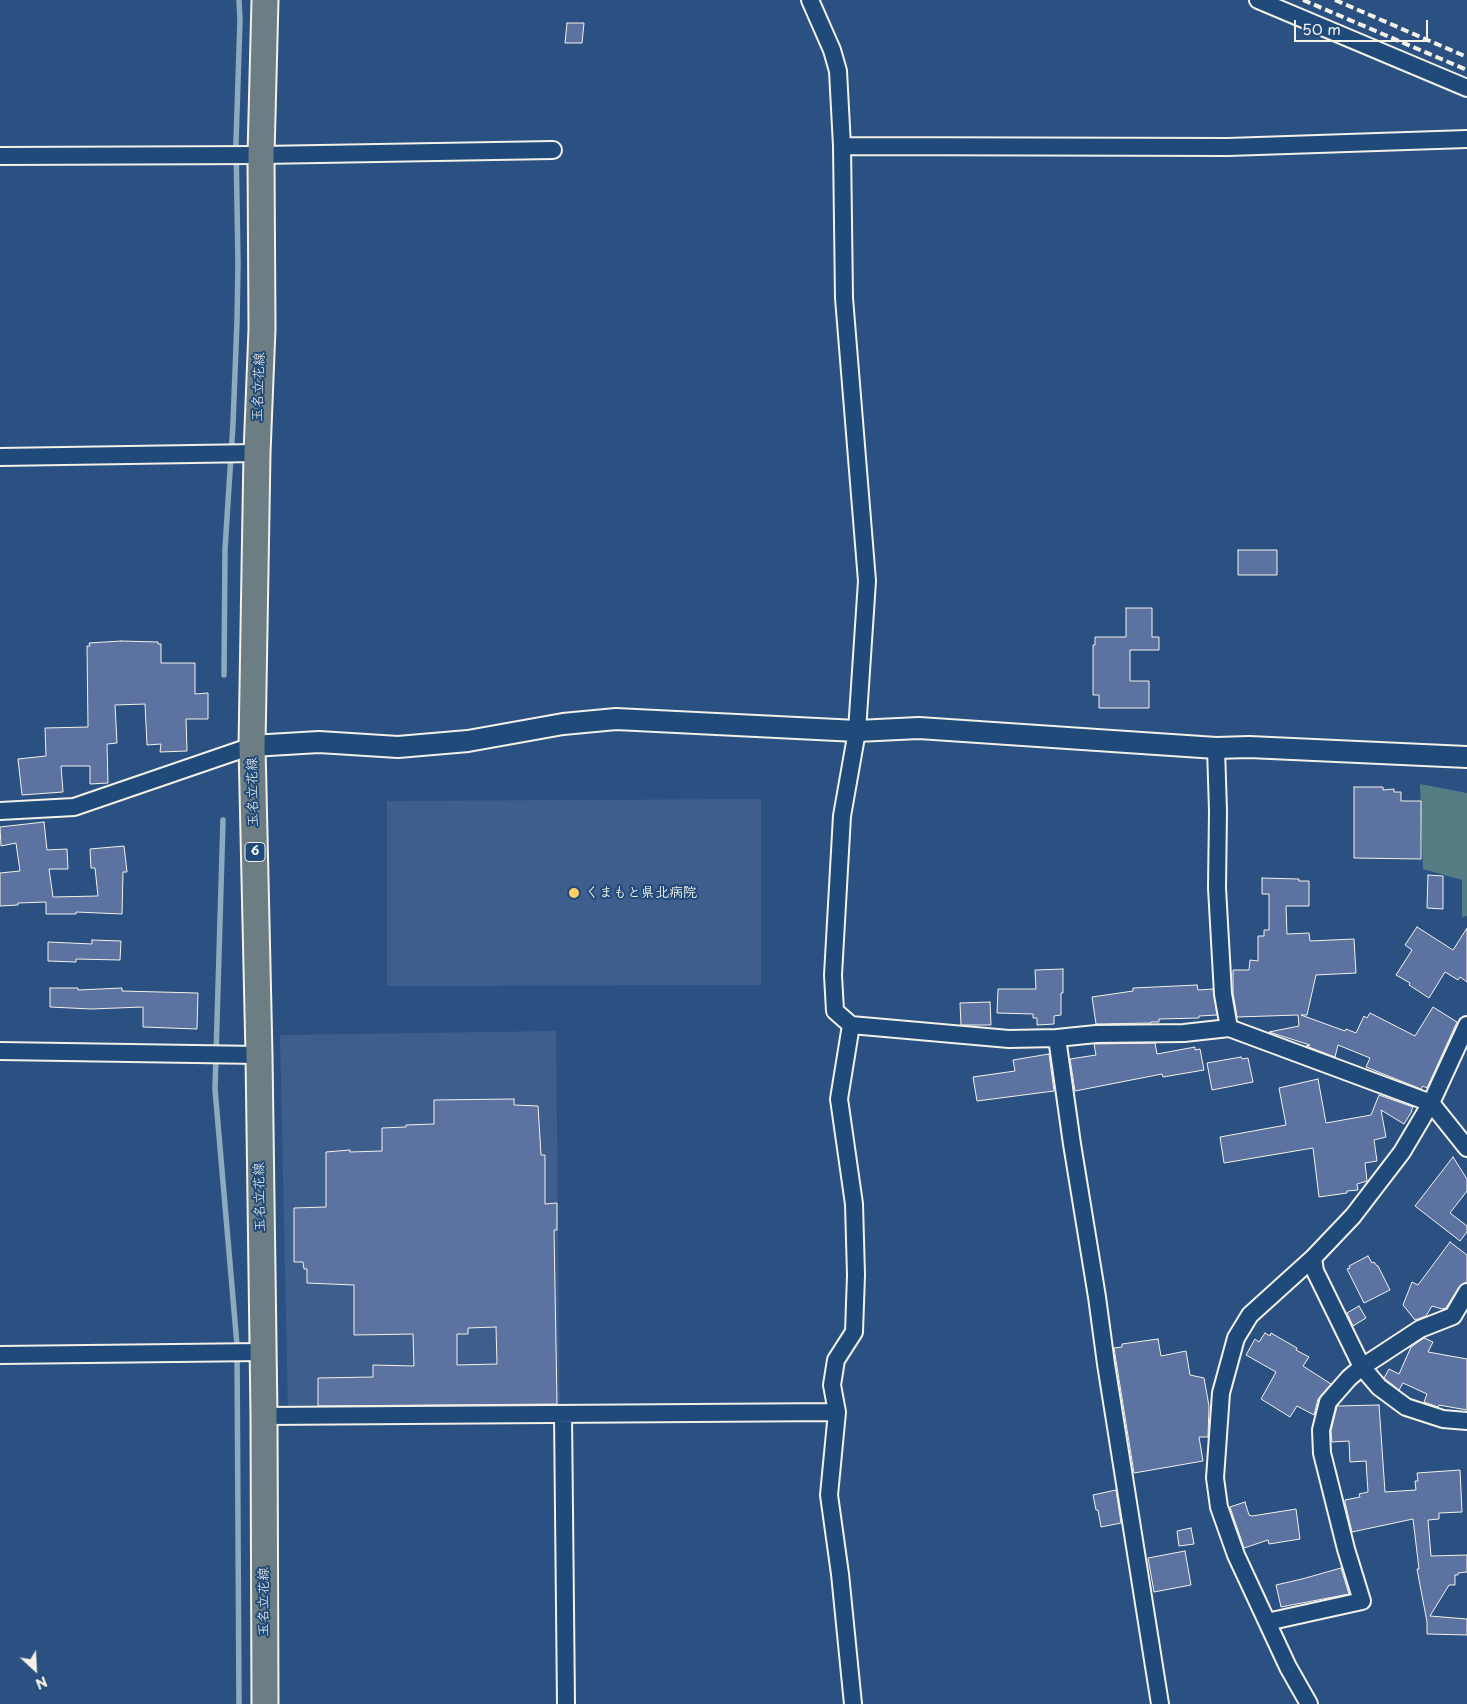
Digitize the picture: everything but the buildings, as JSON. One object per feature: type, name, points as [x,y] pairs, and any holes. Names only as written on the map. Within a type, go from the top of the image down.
[{"type":"main road","name":"玉名立花線","points":[[264,1704],[264,1416],[247,453],[262,329],[261,155],[265,0]]},
{"type":"street","points":[[810,0],[832,50],[838,71],[842,146],[844,298],[867,581],[856,731],[842,816],[832,975],[835,1011],[851,1025],[1009,1039],[1057,1038],[1096,1034],[1184,1033],[1229,1028],[1431,1103],[1467,1148]]},
{"type":"street","points":[[1258,0],[1467,88]]},
{"type":"street","points":[[842,146],[1228,147],[1467,139]]},
{"type":"street","points":[[0,156],[261,155],[553,150]]},
{"type":"street","points":[[0,457],[247,453]]},
{"type":"street","points":[[0,811],[74,807],[252,746],[319,742],[398,747],[468,741],[563,724],[616,719],[856,731],[919,728],[1216,748],[1249,747],[1467,757]]},
{"type":"street","points":[[1216,748],[1217,888],[1223,994],[1229,1028]]},
{"type":"street","points":[[851,1025],[839,1099],[854,1204],[856,1275],[854,1332],[836,1360],[832,1385],[837,1412],[829,1494],[854,1704]]},
{"type":"street","points":[[1309,1704],[1288,1668],[1236,1555],[1219,1507],[1215,1478],[1221,1393],[1236,1338],[1250,1315],[1313,1258],[1354,1216],[1402,1152],[1431,1103],[1467,1025]]},
{"type":"street","points":[[1057,1038],[1160,1704]]},
{"type":"street","points":[[0,1051],[259,1055]]},
{"type":"street","points":[[1313,1258],[1315,1271],[1362,1367],[1379,1387],[1406,1407],[1444,1419],[1467,1421]]},
{"type":"street","points":[[1267,1622],[1362,1601],[1330,1491],[1322,1453],[1321,1430],[1328,1402],[1349,1378],[1362,1367],[1420,1329],[1453,1316],[1467,1292]]},
{"type":"street","points":[[0,1355],[262,1352]]},
{"type":"street","points":[[264,1416],[837,1412]]},
{"type":"street","points":[[563,1414],[566,1704]]},
{"type":"shaded area","name":"くまもと県北病院","points":[[761,799],[761,985],[387,986],[387,801]]},
{"type":"shaded area","points":[[556,1031],[560,1413],[288,1411],[280,1035]]},
{"type":"green space","points":[[1420,784],[1467,793],[1467,916],[1462,917],[1462,880],[1423,869]]},
{"type":"waterway","points":[[224,675],[225,549],[237,321],[236,142],[239,0]]},
{"type":"waterway","points":[[223,820],[215,1089],[237,1345],[239,1704]]},
{"type":"railway","points":[[1303,0],[1467,70]]},
{"type":"railway","points":[[1335,0],[1467,57]]},
{"type":"place","name":"くまもと県北病院","points":[[574,893]]}]
